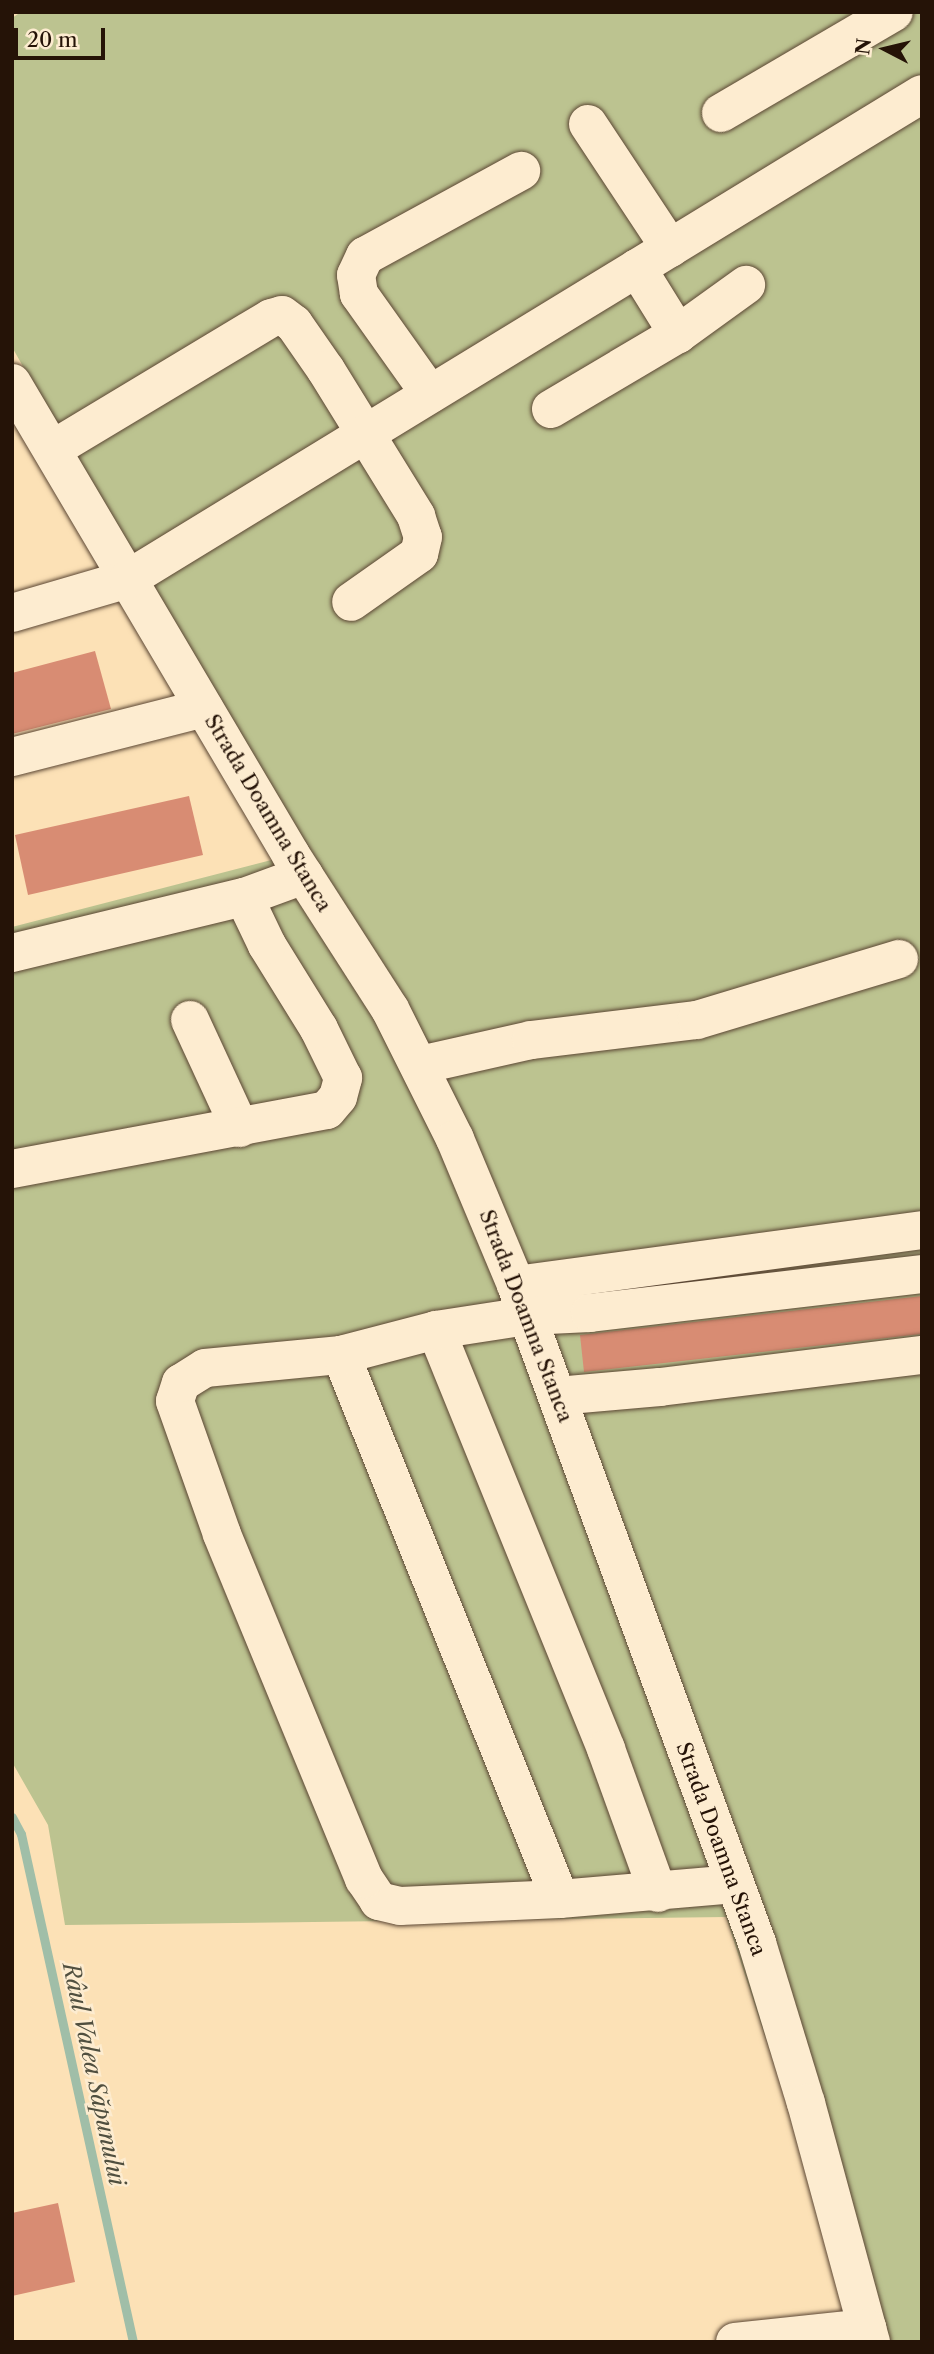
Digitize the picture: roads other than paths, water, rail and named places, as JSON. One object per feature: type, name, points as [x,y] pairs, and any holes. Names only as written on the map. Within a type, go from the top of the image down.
[{"type":"street","points":[[721,113],[894,12]]},
{"type":"street","points":[[12,613],[128,579],[922,94]]},
{"type":"street","points":[[588,124],[670,248]]},
{"type":"street","points":[[430,394],[359,294],[356,275],[365,257],[521,171]]},
{"type":"street","points":[[637,268],[678,334]]},
{"type":"street","points":[[551,409],[678,334],[746,285]]},
{"type":"street","points":[[53,449],[271,318],[282,315],[294,324],[366,433],[416,516],[423,537],[419,554],[351,603]]},
{"type":"street","name":"Strada Doamna Stanca","points":[[12,383],[304,875],[390,1009],[420,1065],[522,1300],[757,1944],[806,2103],[869,2335],[735,2342]]},
{"type":"street","points":[[12,757],[204,708]]},
{"type":"street","points":[[12,953],[244,897],[304,875]]},
{"type":"street","points":[[12,1169],[327,1110],[338,1097],[343,1077],[319,1029],[267,945],[244,897]]},
{"type":"street","points":[[420,1065],[531,1040],[697,1020],[899,959]]},
{"type":"street","points":[[190,1020],[240,1128]]},
{"type":"street","points":[[735,1884],[658,1893],[560,1899],[400,1906],[379,1901],[364,1879],[222,1534],[175,1401],[181,1383],[205,1368],[341,1355],[436,1330],[522,1300],[922,1230]]},
{"type":"street","points":[[522,1300],[590,1312],[922,1274]]},
{"type":"street","points":[[436,1330],[606,1749],[658,1893]]},
{"type":"street","points":[[341,1355],[560,1899]]},
{"type":"street","points":[[557,1396],[660,1387],[922,1355]]},
{"type":"waterway","name":"Râul Valea Săpunului","points":[[12,1817],[21,1834],[133,2342]]}]
